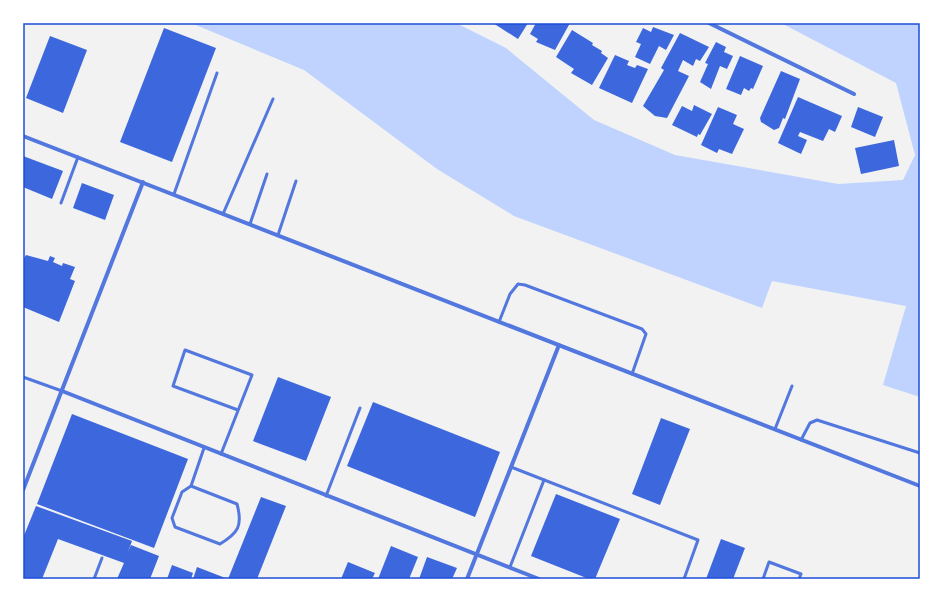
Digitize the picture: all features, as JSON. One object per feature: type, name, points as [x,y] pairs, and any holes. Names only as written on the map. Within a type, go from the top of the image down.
[{"type":"street","points":[[709,23],[854,94]]},
{"type":"street","points":[[23,136],[920,486]]},
{"type":"street","points":[[23,490],[143,182]]},
{"type":"street","points":[[467,579],[559,345]]},
{"type":"street","points":[[62,391],[539,579]]},
{"type":"lane","points":[[174,194],[218,73]]},
{"type":"lane","points":[[224,214],[273,99]]},
{"type":"lane","points":[[61,203],[78,157]]},
{"type":"lane","points":[[250,224],[267,174]]},
{"type":"lane","points":[[278,235],[296,182]]},
{"type":"lane","points":[[499,322],[510,294],[518,284],[525,285],[642,329],[646,334],[632,374]]},
{"type":"lane","points":[[221,454],[252,375],[185,350],[173,386],[238,410]]},
{"type":"lane","points":[[23,377],[62,391]]},
{"type":"lane","points":[[775,429],[792,386]]},
{"type":"lane","points":[[326,496],[360,408]]},
{"type":"lane","points":[[801,440],[810,423],[817,420],[920,453]]},
{"type":"lane","points":[[191,486],[238,504],[240,518],[234,535],[220,544],[175,527],[172,518],[182,492],[191,486],[204,448]]},
{"type":"lane","points":[[511,467],[698,540],[684,579]]},
{"type":"lane","points":[[510,568],[544,480]]},
{"type":"lane","points":[[94,579],[102,558]]},
{"type":"lane","points":[[763,579],[769,562],[801,574],[799,579]]},
{"type":"water","points":[[191,23],[456,23],[506,48],[594,120],[675,155],[838,184],[903,180],[915,155],[896,83],[781,23],[920,23],[920,397],[883,385],[906,306],[772,281],[762,308],[514,216],[437,169],[304,70]]},
{"type":"building","points":[[493,23],[528,23],[518,39]]},
{"type":"building","points":[[536,23],[570,23],[555,50],[536,42],[538,39],[530,34]]},
{"type":"building","points":[[653,27],[674,35],[666,50],[659,46],[650,64],[635,57],[641,44],[636,42],[643,28],[651,32]]},
{"type":"building","points":[[164,28],[216,48],[172,162],[120,142]]},
{"type":"building","points":[[572,30],[593,43],[592,45],[602,51],[601,53],[608,58],[592,85],[571,73],[574,69],[556,57]]},
{"type":"building","points":[[680,33],[709,47],[700,61],[696,59],[693,66],[683,60],[678,71],[689,76],[667,118],[655,116],[643,106],[664,70],[661,68]]},
{"type":"building","points":[[50,36],[87,50],[63,113],[26,98]]},
{"type":"building","points":[[716,42],[726,47],[724,52],[733,56],[727,69],[720,66],[711,89],[700,82],[708,64],[705,63]]},
{"type":"building","points":[[615,55],[629,61],[627,65],[635,68],[637,65],[648,69],[632,103],[599,88]]},
{"type":"building","points":[[740,56],[763,66],[753,89],[751,88],[749,91],[744,88],[741,95],[726,89]]},
{"type":"building","points":[[781,71],[800,79],[785,119],[783,118],[779,128],[774,130],[761,122],[760,118]]},
{"type":"building","points":[[798,97],[842,116],[835,132],[829,129],[823,141],[800,132],[798,136],[807,140],[801,154],[778,143]]},
{"type":"building","points":[[694,105],[712,114],[700,135],[698,134],[697,137],[672,125],[682,106],[692,111]]},
{"type":"building","points":[[718,107],[737,115],[733,124],[744,129],[732,154],[719,149],[717,153],[701,145]]},
{"type":"building","points":[[858,107],[883,117],[875,137],[851,127]]},
{"type":"building","points":[[894,140],[899,166],[861,174],[855,148]]},
{"type":"building","points":[[23,156],[63,171],[52,199],[23,187]]},
{"type":"building","points":[[82,183],[114,195],[105,220],[73,208]]},
{"type":"building","points":[[26,255],[48,261],[50,256],[55,258],[53,262],[62,266],[63,263],[75,267],[70,279],[75,281],[59,322],[23,307],[23,260]]},
{"type":"building","points":[[278,377],[331,397],[306,461],[253,441]]},
{"type":"building","points":[[373,402],[500,452],[475,517],[347,466]]},
{"type":"building","points":[[72,414],[188,459],[154,548],[37,504]]},
{"type":"building","points":[[661,418],[690,429],[660,505],[632,494]]},
{"type":"building","points":[[556,494],[620,519],[595,579],[589,579],[531,556]]},
{"type":"building","points":[[261,497],[286,506],[257,579],[228,579]]},
{"type":"building","points":[[36,506],[132,541],[128,552],[131,545],[159,556],[150,579],[117,579],[124,563],[58,539],[42,579],[23,579],[23,538]]},
{"type":"building","points":[[721,539],[745,548],[733,579],[706,579]]},
{"type":"building","points":[[391,546],[418,557],[409,579],[378,579]]},
{"type":"building","points":[[427,557],[457,568],[452,579],[419,579]]},
{"type":"building","points":[[348,562],[375,573],[372,579],[341,579]]},
{"type":"building","points":[[172,565],[193,573],[191,579],[167,579]]},
{"type":"building","points":[[197,567],[228,579],[193,579]]}]
